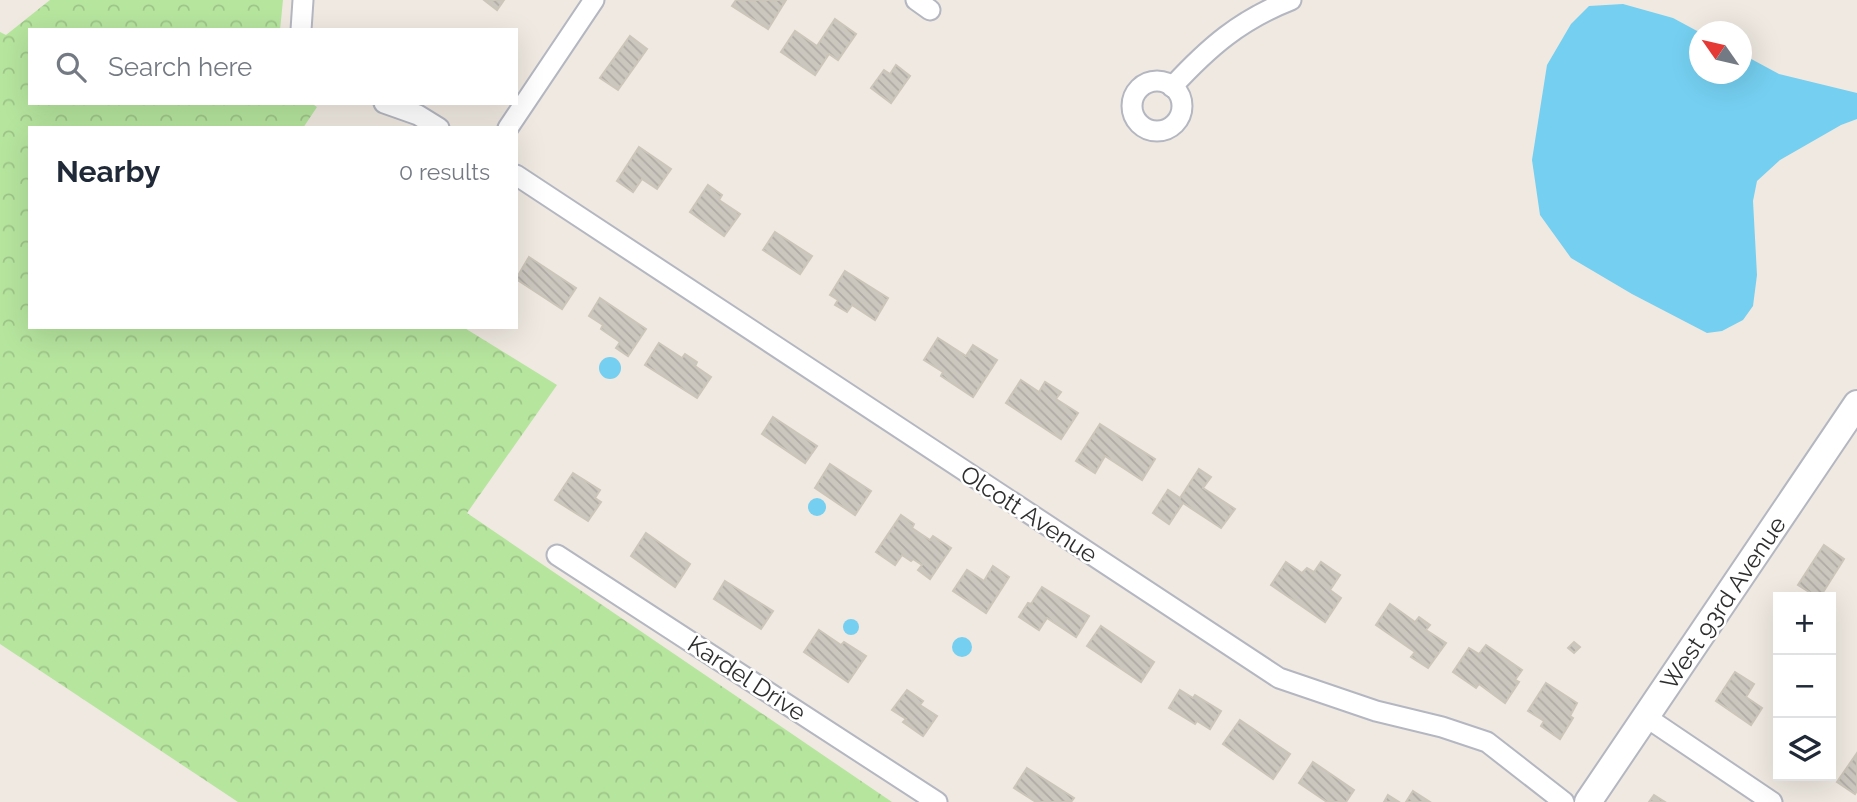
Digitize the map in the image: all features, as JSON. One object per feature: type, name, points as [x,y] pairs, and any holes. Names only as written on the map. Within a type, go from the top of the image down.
[{"type":"street","points":[[301,28],[303,0]]},
{"type":"street","points":[[509,126],[594,0]]},
{"type":"street","points":[[1172,87],[1200,56],[1225,36],[1265,10],[1291,0]]},
{"type":"street","points":[[390,105],[418,115],[436,126]]},
{"type":"street","name":"Olcott Avenue","points":[[518,176],[1279,678],[1376,711],[1487,741],[1564,802]]},
{"type":"street","name":"West 93rd Avenue","points":[[1588,802],[1857,404]]},
{"type":"street","name":"Kardel Drive","points":[[557,555],[937,802]]},
{"type":"street","points":[[1646,717],[1772,802]]},
{"type":"green space","points":[[50,0],[283,0],[280,28],[28,28],[28,105],[317,107],[304,126],[28,126],[28,329],[466,329],[557,385],[467,513],[892,802],[238,802],[0,644],[0,32],[6,35]]},
{"type":"water","points":[[1623,4],[1673,18],[1689,27],[1689,84],[1752,84],[1752,59],[1779,74],[1857,93],[1857,119],[1841,125],[1780,160],[1757,181],[1753,201],[1757,275],[1753,306],[1743,320],[1722,331],[1707,333],[1571,258],[1540,215],[1532,160],[1547,65],[1571,24],[1589,6]]},
{"type":"water","points":[[610,357],[620,364],[621,368],[614,378],[610,379],[600,372],[599,368],[606,358]]},
{"type":"water","points":[[817,498],[823,501],[826,507],[823,513],[817,516],[811,513],[808,507],[811,501]]},
{"type":"water","points":[[848,619],[854,619],[859,627],[857,633],[848,635],[843,630],[843,624]]},
{"type":"water","points":[[958,637],[966,637],[972,647],[966,657],[958,657],[952,651],[952,643]]},
{"type":"building","points":[[484,0],[504,0],[497,10]]},
{"type":"building","points":[[736,0],[786,0],[768,29],[732,6]]},
{"type":"building","points":[[835,19],[856,34],[838,60],[829,54],[815,75],[781,52],[795,31],[817,46]]},
{"type":"building","points":[[630,36],[647,49],[618,90],[600,78]]},
{"type":"building","points":[[896,65],[910,76],[891,103],[871,88],[884,70],[890,74]]},
{"type":"building","points":[[639,147],[671,169],[657,189],[642,179],[633,192],[617,181]]},
{"type":"building","points":[[708,185],[722,195],[719,200],[740,214],[724,236],[690,212]]},
{"type":"building","points":[[775,232],[812,256],[800,274],[763,250]]},
{"type":"building","points":[[529,257],[576,288],[562,309],[518,280]]},
{"type":"building","points":[[845,271],[888,298],[875,320],[852,305],[847,312],[835,305],[838,300],[830,295]]},
{"type":"building","points":[[600,298],[646,329],[628,356],[616,348],[620,342],[601,329],[603,325],[589,316]]},
{"type":"building","points":[[938,338],[966,356],[973,345],[997,360],[973,397],[941,376],[943,372],[924,360]]},
{"type":"building","points":[[659,343],[682,358],[685,354],[697,362],[695,366],[711,377],[697,398],[645,365]]},
{"type":"building","points":[[1021,380],[1039,392],[1045,382],[1061,392],[1056,399],[1078,413],[1061,439],[1006,403]]},
{"type":"building","points":[[773,417],[817,446],[805,463],[762,434]]},
{"type":"building","points":[[1100,424],[1155,459],[1142,480],[1105,456],[1095,473],[1076,461]]},
{"type":"building","points":[[830,464],[871,491],[855,515],[815,488]]},
{"type":"building","points":[[1199,469],[1211,477],[1203,488],[1235,509],[1221,528],[1183,503],[1169,524],[1153,513],[1168,490],[1180,498]]},
{"type":"building","points":[[573,473],[600,490],[595,498],[601,502],[588,521],[555,500]]},
{"type":"building","points":[[901,515],[914,524],[912,528],[930,540],[933,536],[951,548],[930,579],[918,570],[922,565],[913,559],[911,561],[902,555],[895,565],[876,552]]},
{"type":"building","points":[[646,533],[690,564],[675,587],[631,556]]},
{"type":"building","points":[[1824,545],[1844,559],[1823,592],[1809,592],[1798,585]]},
{"type":"building","points":[[1286,562],[1302,573],[1307,568],[1314,572],[1321,562],[1340,575],[1330,590],[1341,598],[1325,622],[1271,585]]},
{"type":"building","points":[[993,566],[1009,577],[986,613],[953,591],[967,570],[984,581]]},
{"type":"building","points":[[725,581],[773,611],[761,629],[714,599]]},
{"type":"building","points":[[1042,587],[1089,616],[1076,637],[1047,618],[1039,630],[1019,617]]},
{"type":"building","points":[[1390,604],[1415,622],[1419,617],[1430,625],[1426,630],[1446,643],[1428,668],[1411,657],[1415,652],[1376,625]]},
{"type":"building","points":[[1101,626],[1154,662],[1141,682],[1087,646]]},
{"type":"building","points":[[819,630],[841,645],[844,642],[866,656],[848,682],[804,652]]},
{"type":"building","points":[[1574,642],[1580,647],[1574,653],[1568,648]]},
{"type":"building","points":[[1486,645],[1522,670],[1515,680],[1519,682],[1505,703],[1479,684],[1476,688],[1453,672],[1469,648],[1479,654]]},
{"type":"building","points":[[1735,672],[1754,684],[1746,697],[1762,708],[1751,725],[1716,701]]},
{"type":"building","points":[[1546,683],[1577,703],[1570,716],[1573,718],[1560,739],[1541,726],[1544,721],[1528,711]]},
{"type":"building","points":[[907,690],[923,701],[920,705],[937,716],[923,736],[903,722],[906,719],[892,710]]},
{"type":"building","points":[[1180,690],[1193,698],[1195,695],[1221,711],[1210,729],[1197,721],[1195,724],[1169,708]]},
{"type":"building","points":[[1240,720],[1290,754],[1273,779],[1223,744]]},
{"type":"building","points":[[1857,753],[1857,791],[1855,794],[1837,782]]},
{"type":"building","points":[[1313,762],[1354,790],[1346,802],[1327,802],[1299,783]]},
{"type":"building","points":[[1027,768],[1074,798],[1071,802],[1036,802],[1014,788]]},
{"type":"building","points":[[1413,791],[1430,802],[1406,802]]},
{"type":"building","points":[[1388,795],[1399,802],[1384,802]]},
{"type":"building","points":[[1654,795],[1665,802],[1649,802]]}]
